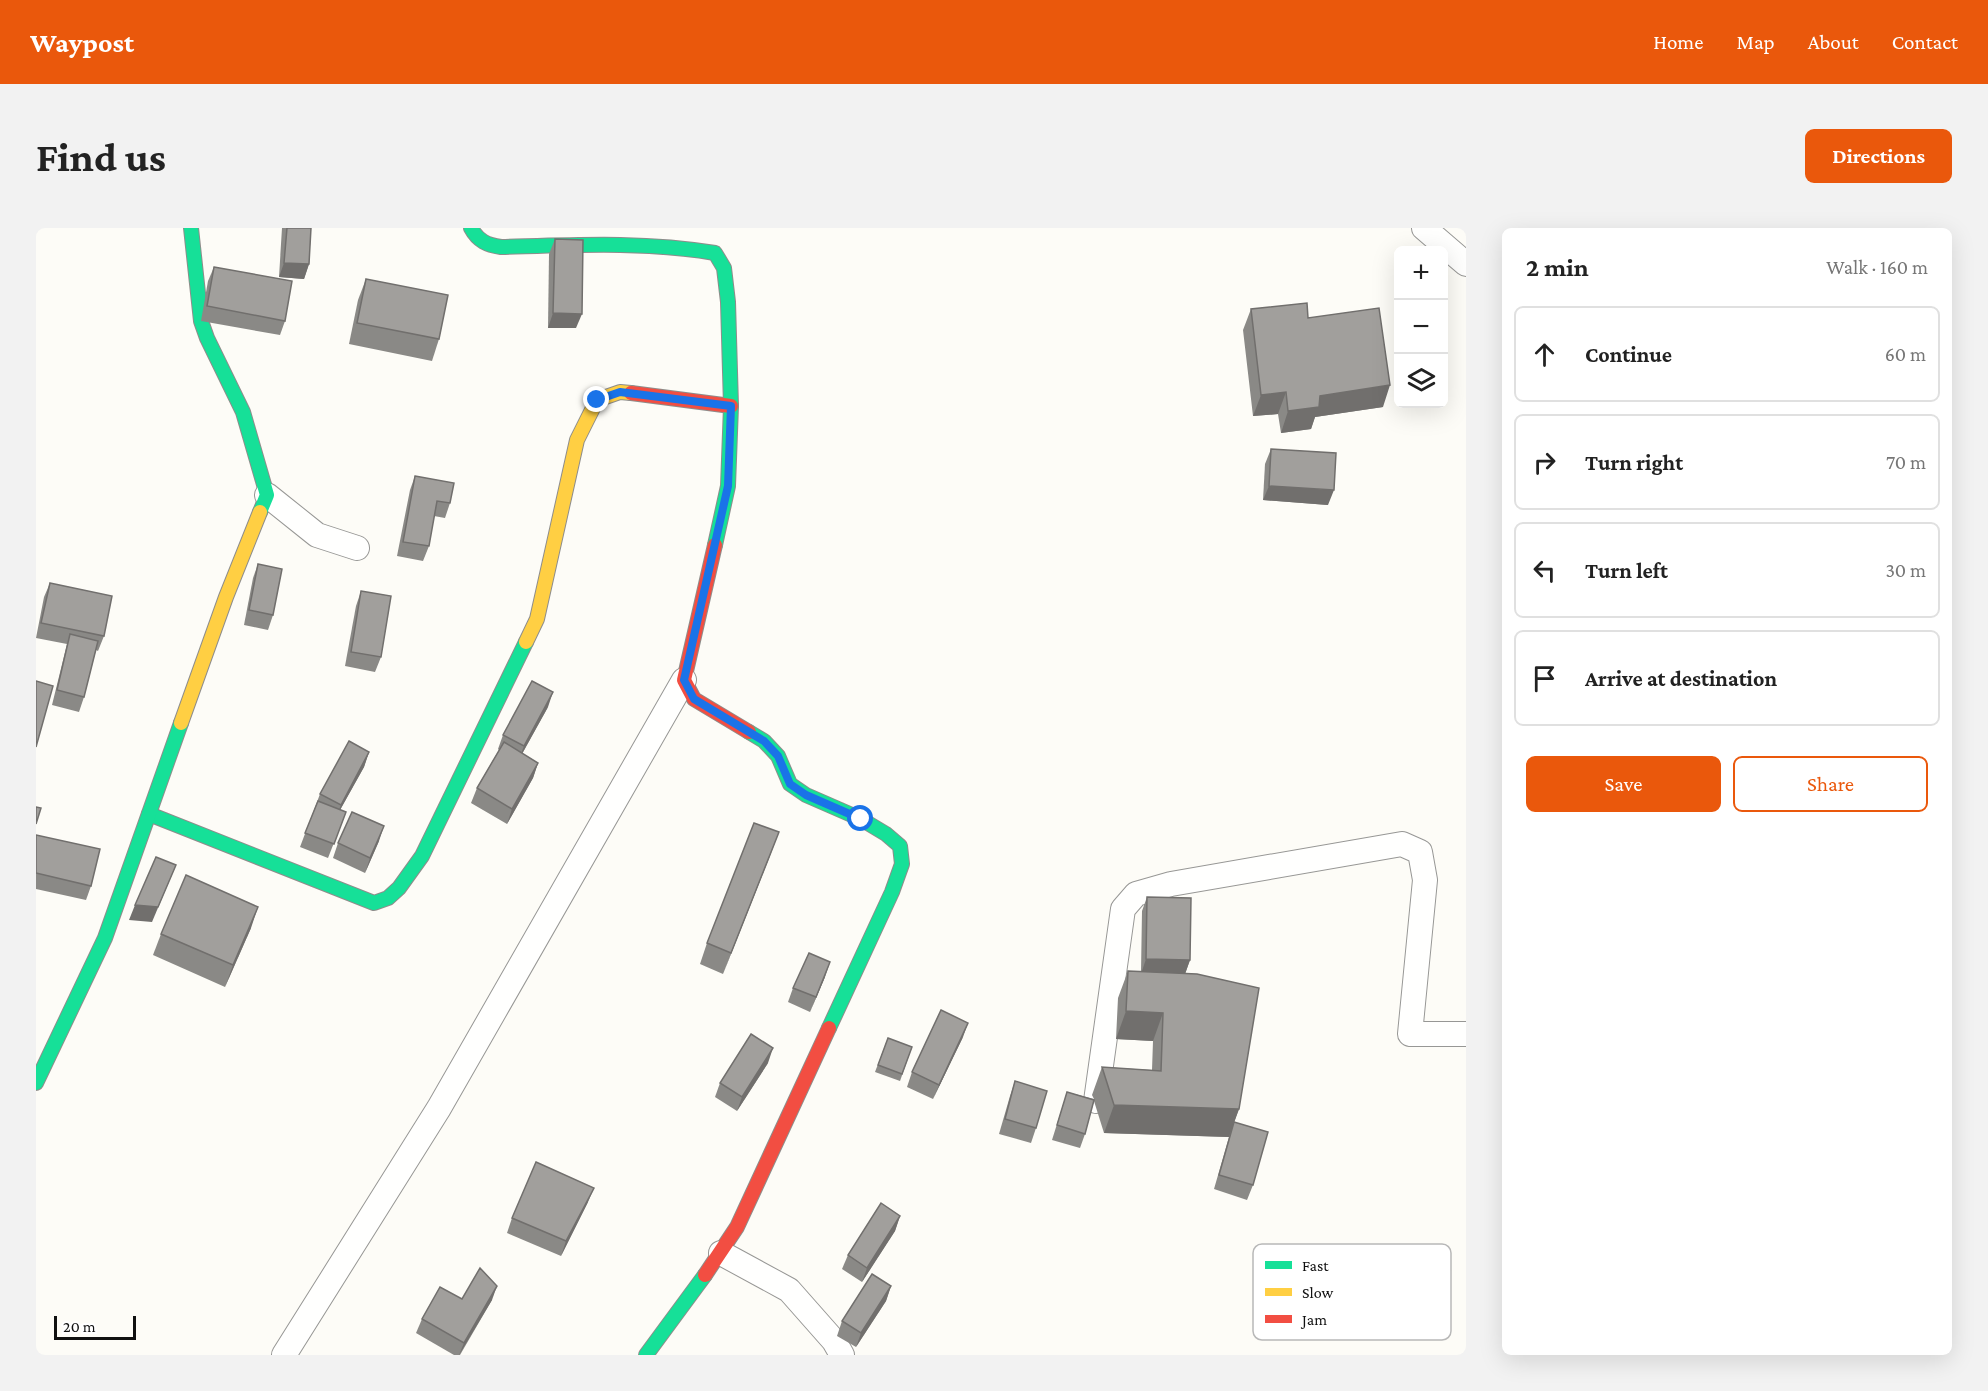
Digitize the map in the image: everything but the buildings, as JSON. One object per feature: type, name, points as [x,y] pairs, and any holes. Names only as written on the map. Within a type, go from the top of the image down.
[{"type":"street","points":[[191,228],[201,321],[243,412],[267,495],[317,535],[357,548]]},
{"type":"street","points":[[284,1355],[439,1108],[684,680],[728,486],[731,406],[728,302],[724,268],[715,253],[697,249],[622,244],[501,247],[488,245],[476,238],[471,228]]},
{"type":"street","points":[[1424,228],[1466,264]]},
{"type":"street","points":[[149,814],[374,903],[388,898],[399,888],[422,856],[537,619],[578,440],[597,400],[620,392],[731,406]]},
{"type":"street","points":[[36,1083],[105,938],[226,597],[267,495]]},
{"type":"street","points":[[646,1355],[721,1253],[737,1227],[867,948],[902,864],[900,846],[886,834],[861,819],[806,795],[790,784],[778,756],[764,741],[694,699],[684,680]]},
{"type":"street","points":[[1096,1101],[1123,909],[1136,894],[1171,884],[1401,844],[1420,852],[1425,880],[1410,1034],[1466,1034]]},
{"type":"street","points":[[721,1253],[789,1290],[834,1341],[842,1355]]},
{"type":"traffic: fast","points":[[191,228],[201,321],[243,412],[267,495],[260,512]]},
{"type":"traffic: fast","points":[[471,228],[483,242],[501,247],[635,245],[715,253],[724,268],[728,302],[731,406],[728,486],[715,545]]},
{"type":"traffic: fast","points":[[149,814],[374,903],[388,898],[399,888],[422,856],[526,642]]},
{"type":"traffic: fast","points":[[36,1083],[105,938],[181,723]]},
{"type":"traffic: fast","points":[[749,732],[764,741],[778,756],[790,784],[806,795],[861,819],[886,834],[900,846],[902,864],[892,892],[829,1028]]},
{"type":"traffic: fast","points":[[646,1355],[705,1275]]},
{"type":"traffic: slow","points":[[526,642],[537,619],[577,440],[597,400],[620,392],[631,393]]},
{"type":"traffic: slow","points":[[181,723],[226,597],[260,512]]},
{"type":"traffic: jam","points":[[631,393],[731,406]]},
{"type":"traffic: jam","points":[[715,545],[684,680],[694,699],[749,732]]},
{"type":"traffic: jam","points":[[705,1275],[737,1227],[829,1028]]},
{"type":"route","points":[[597,400],[620,392],[731,406],[728,486],[684,680],[694,699],[764,741],[778,756],[790,784],[806,795],[861,819]]}]
